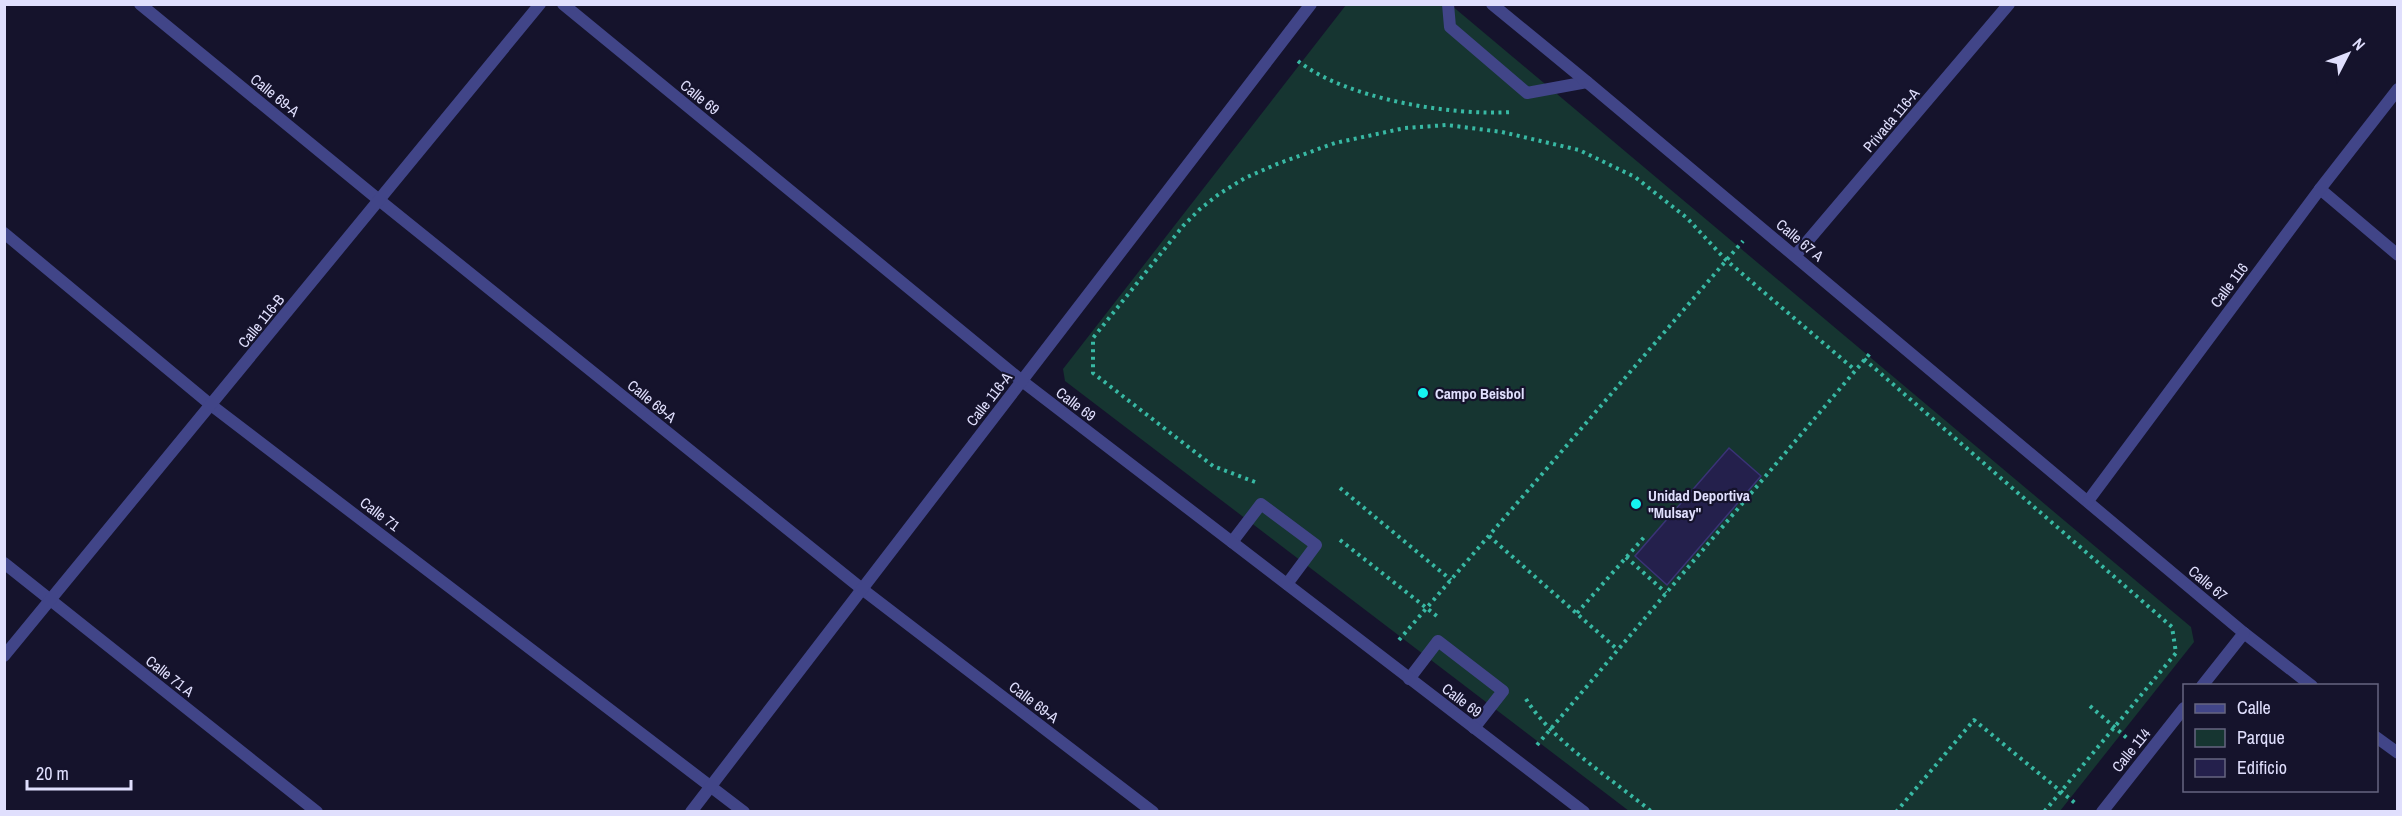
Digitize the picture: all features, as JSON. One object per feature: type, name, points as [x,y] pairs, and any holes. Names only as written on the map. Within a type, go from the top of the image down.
[{"type":"street","name":"Calle 69-A","points":[[140,4],[379,200],[862,589],[1153,812]]},
{"type":"street","name":"Calle 116-B","points":[[4,656],[540,4]]},
{"type":"street","name":"Calle 69","points":[[563,4],[1022,381],[1584,812]]},
{"type":"street","name":"Calle 116-A","points":[[691,812],[1311,4]]},
{"type":"street","points":[[1448,4],[1449,27],[1527,93],[1587,82]]},
{"type":"street","name":"Calle 67 A","points":[[1492,4],[2088,501]]},
{"type":"street","name":"Privada 116-A","points":[[1796,256],[2009,4]]},
{"type":"street","name":"Calle 116","points":[[2088,501],[2397,89]]},
{"type":"street","points":[[2320,189],[2397,255]]},
{"type":"street","name":"Calle 71","points":[[4,233],[211,405],[744,812]]},
{"type":"street","name":"Calle 67","points":[[2088,501],[2244,633],[2309,684]]},
{"type":"street","points":[[1232,542],[1261,504],[1316,545],[1287,584]]},
{"type":"street","name":"Calle 71 A","points":[[4,563],[317,812]]},
{"type":"street","points":[[2204,684],[2244,633]]},
{"type":"street","points":[[1410,678],[1438,641],[1503,691],[1474,728]]},
{"type":"street","name":"Calle 114","points":[[2102,812],[2183,709]]},
{"type":"street","points":[[2378,739],[2397,753]]},
{"type":"path","points":[[1296,60],[1350,88],[1387,100],[1427,107],[1514,112]]},
{"type":"path","points":[[1256,482],[1213,466],[1092,373],[1094,338],[1183,226],[1200,208],[1245,178],[1314,149],[1384,131],[1447,125],[1502,132],[1579,150],[1635,177],[1687,218],[1726,260],[1855,370]]},
{"type":"path","points":[[1398,641],[1743,240]]},
{"type":"path","points":[[1537,746],[1873,349]]},
{"type":"path","points":[[1864,359],[2172,627],[2176,653],[2044,812]]},
{"type":"path","points":[[1340,488],[1451,580]]},
{"type":"path","points":[[1333,535],[1444,622]]},
{"type":"path","points":[[1577,613],[1646,535]]},
{"type":"path","points":[[1489,536],[1618,650]]},
{"type":"path","points":[[1626,558],[1666,593]]},
{"type":"path","points":[[1525,696],[1536,716],[1652,812]]},
{"type":"path","points":[[2090,706],[2127,738]]},
{"type":"path","points":[[1896,812],[1974,720],[2075,803]]},
{"type":"green space","name":"Unidad Deportiva \"Mulsay\"","points":[[1346,5],[1451,5],[2191,627],[2194,642],[2060,811],[1629,811],[1065,381],[1063,369]]},
{"type":"building","points":[[1729,448],[1761,476],[1667,585],[1635,556]]},
{"type":"place","name":"Campo Beisbol","points":[[1423,393]]},
{"type":"place","name":"Unidad Deportiva \"Mulsay\"","points":[[1636,504]]}]
